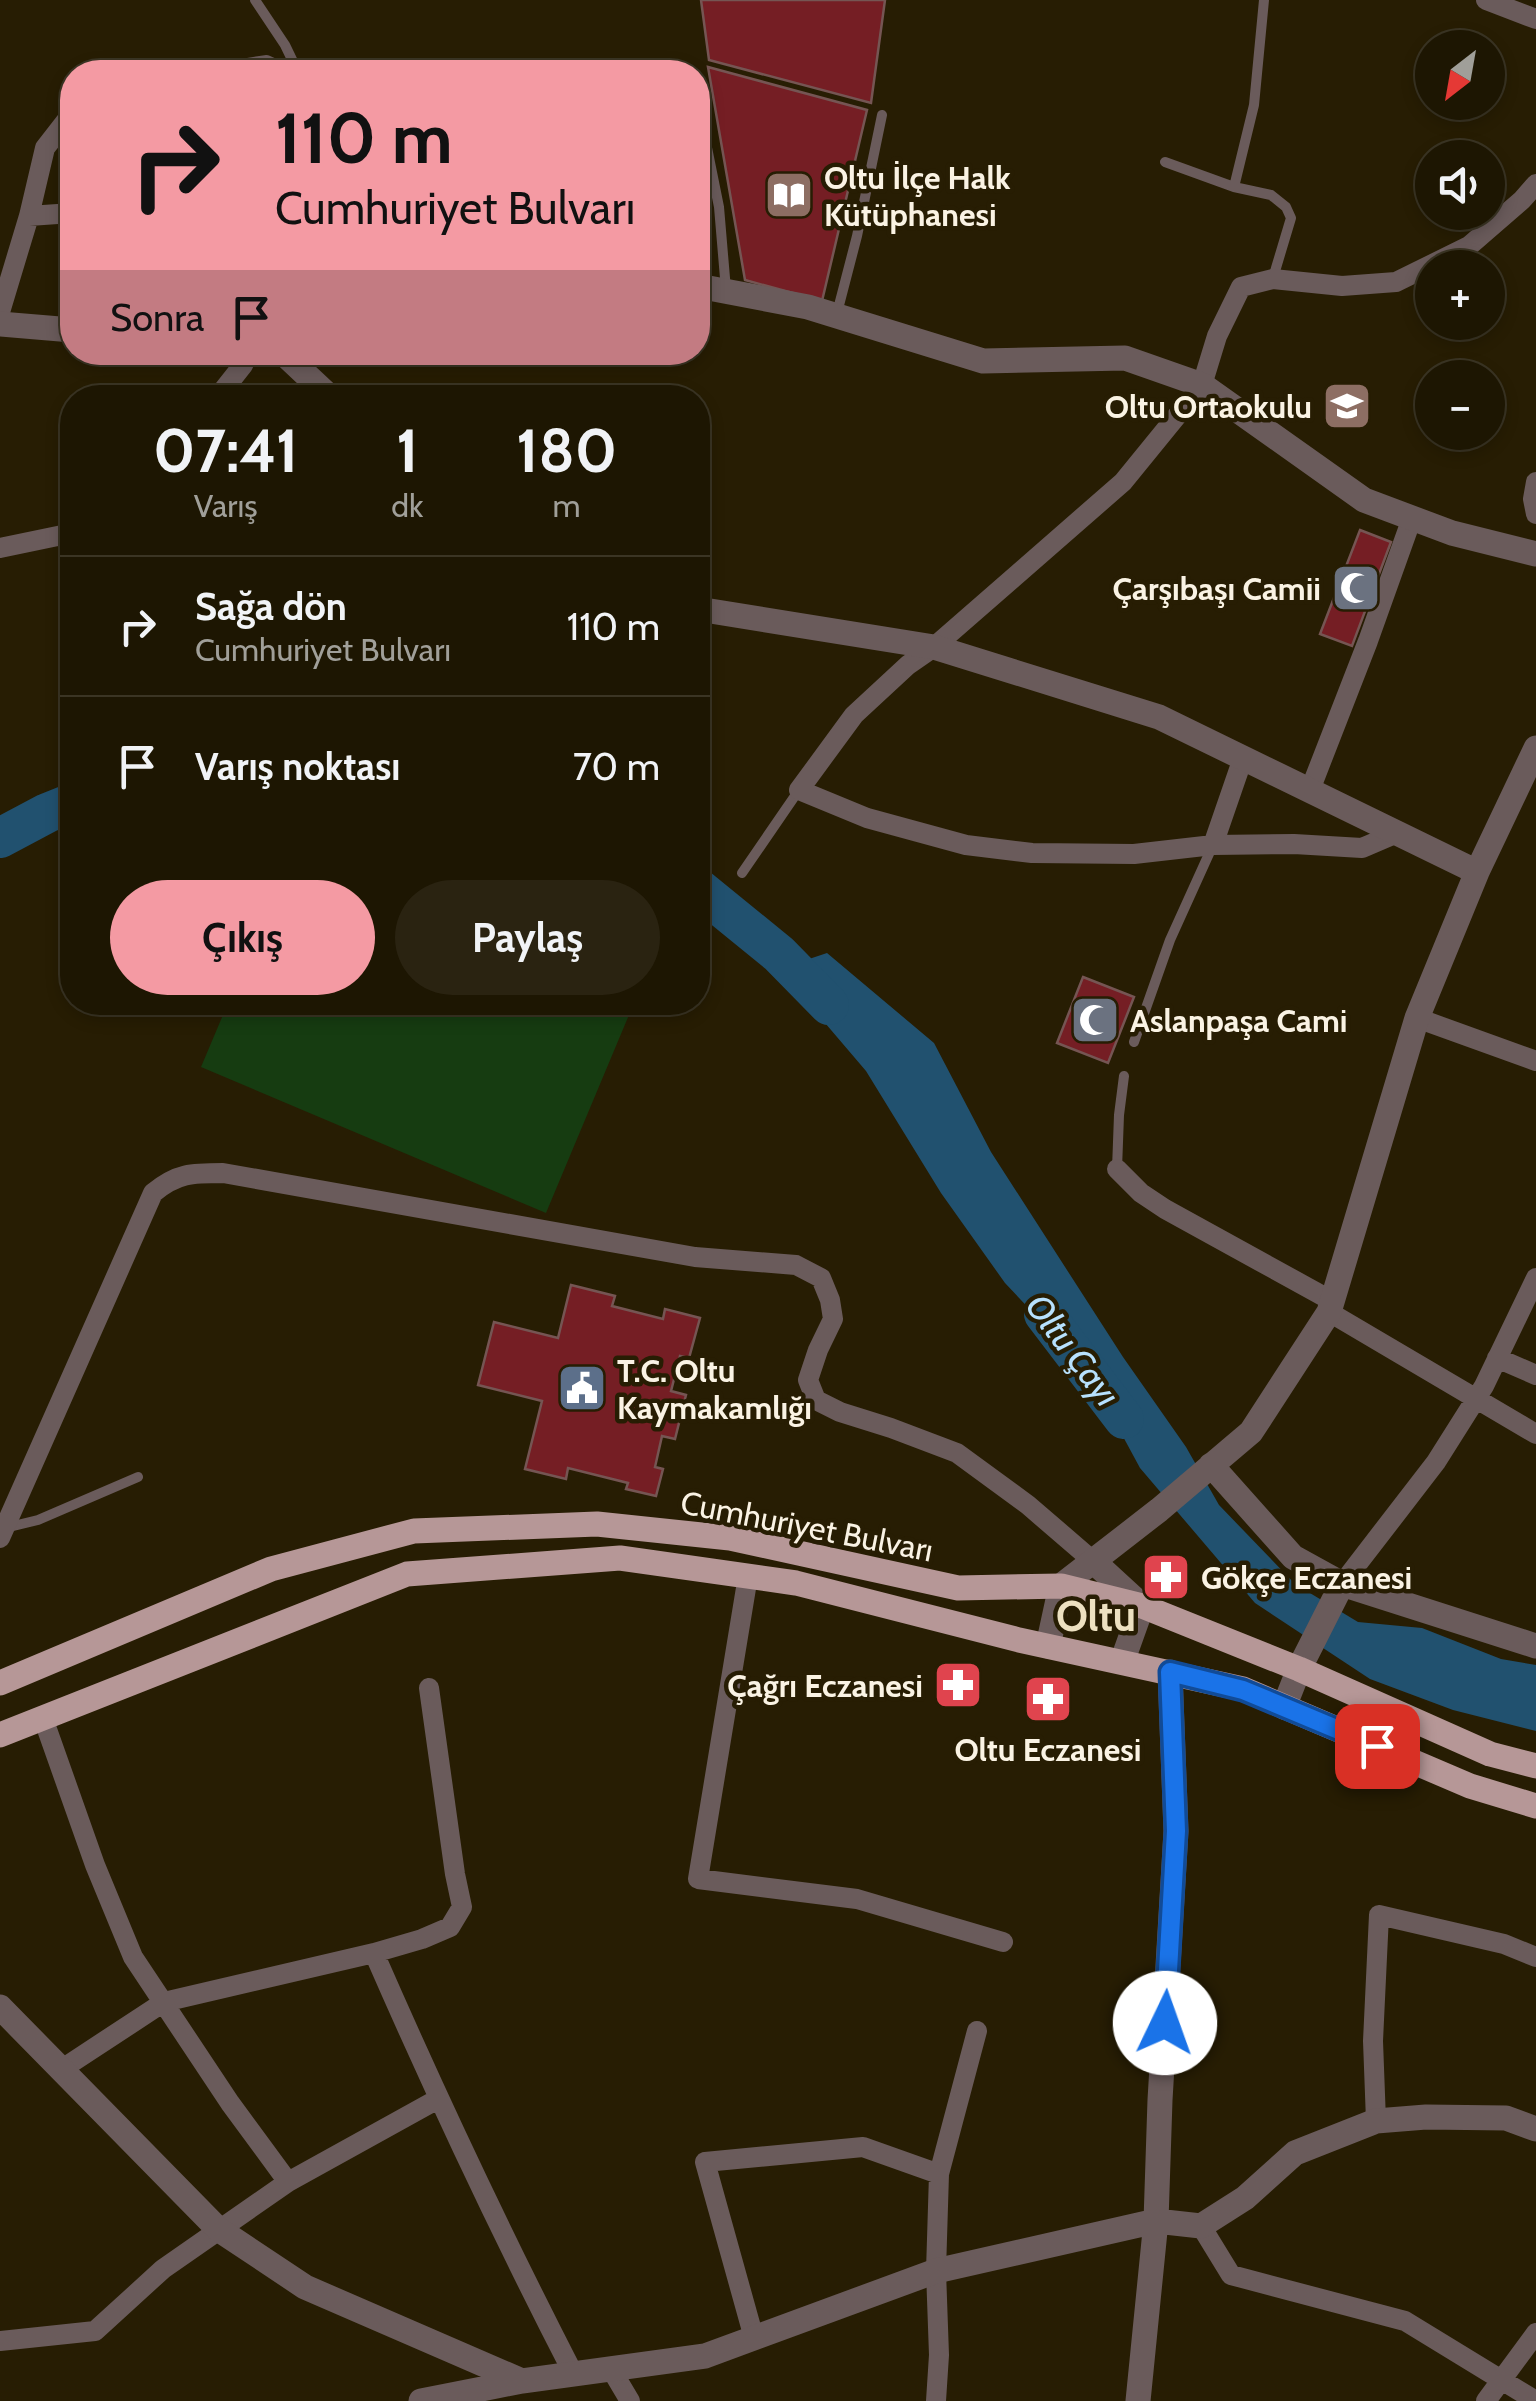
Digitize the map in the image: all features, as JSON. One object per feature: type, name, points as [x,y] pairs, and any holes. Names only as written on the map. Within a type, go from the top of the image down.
[{"type":"main road","name":"Cumhuriyet Bulvarı","points":[[0,1684],[271,1569],[414,1530],[598,1524],[730,1538],[958,1588],[1061,1586],[1142,1606],[1299,1669],[1490,1754],[1536,1766]]},
{"type":"main road","name":"Cumhuriyet Bulvarı","points":[[0,1736],[407,1574],[620,1558],[796,1583],[1243,1690],[1470,1786],[1536,1806]]},
{"type":"street","points":[[1486,0],[1536,20]]},
{"type":"street","points":[[0,312],[30,216],[45,148],[60,129]]},
{"type":"street","points":[[1397,833],[1362,848],[1294,844],[1213,845],[1134,854],[1032,852],[966,844],[868,818],[798,790],[854,715],[1123,482],[1202,385],[1217,336],[1241,287],[1273,279],[1342,286],[1396,282],[1469,246],[1536,184]]},
{"type":"street","points":[[30,216],[60,214]]},
{"type":"street","points":[[710,289],[808,307],[983,361],[1124,358],[1202,385],[1364,500],[1452,533],[1536,554]]},
{"type":"street","points":[[0,324],[60,329]]},
{"type":"street","points":[[228,385],[243,365]]},
{"type":"street","points":[[296,365],[317,385]]},
{"type":"street","points":[[1536,482],[1536,514]]},
{"type":"street","points":[[1310,790],[1412,518]]},
{"type":"street","points":[[0,548],[60,536]]},
{"type":"street","points":[[710,611],[934,647],[1160,717],[1477,872]]},
{"type":"street","points":[[1048,1646],[1061,1586],[1251,1432],[1331,1307],[1417,1018],[1477,872],[1536,748]]},
{"type":"street","points":[[1213,845],[1243,758]]},
{"type":"street","points":[[1417,1018],[1536,1061]]},
{"type":"street","points":[[1117,1169],[1141,1193],[1164,1208],[1536,1434]]},
{"type":"street","points":[[2,1533],[153,1193],[170,1179],[192,1173],[223,1173],[694,1256],[796,1266],[821,1278],[833,1318],[808,1380],[816,1400],[958,1454],[1028,1504],[1142,1606],[1122,1662]]},
{"type":"street","points":[[1284,1706],[1342,1584],[1436,1462],[1498,1358],[1536,1278]]},
{"type":"street","points":[[1498,1358],[1536,1375]]},
{"type":"street","points":[[1211,1465],[1293,1557],[1342,1584],[1536,1646]]},
{"type":"street","points":[[748,1576],[698,1879],[856,1900],[1003,1942]]},
{"type":"street","points":[[1138,2401],[1156,2222],[1176,1831],[1170,1672]]},
{"type":"street","points":[[62,2069],[164,2002],[374,1953],[450,1927],[462,1907],[429,1688]]},
{"type":"street","points":[[43,1718],[95,1865],[133,1957],[288,2182]]},
{"type":"street","points":[[1376,2121],[1373,2041],[1379,1915],[1504,1944],[1536,1957]]},
{"type":"street","points":[[374,1953],[438,2099],[574,2374]]},
{"type":"street","points":[[0,2007],[218,2229],[304,2287],[522,2381]]},
{"type":"street","points":[[936,2401],[939,2174],[977,2031]]},
{"type":"street","points":[[0,2341],[95,2330],[163,2269],[218,2229],[288,2182],[438,2099]]},
{"type":"street","points":[[421,2401],[478,2395],[522,2381],[704,2356],[936,2271],[1156,2222],[1200,2226],[1245,2198],[1296,2153],[1376,2121],[1506,2118],[1536,2130]]},
{"type":"street","points":[[754,2338],[706,2162],[864,2147],[939,2174]]},
{"type":"street","points":[[1200,2226],[1232,2275],[1405,2321],[1536,2401]]},
{"type":"street","points":[[1486,2401],[1536,2334]]},
{"type":"street","points":[[610,2368],[630,2401]]},
{"type":"lane","points":[[255,0],[292,60]]},
{"type":"lane","points":[[1234,186],[1254,105],[1264,0]]},
{"type":"lane","points":[[836,316],[882,115]]},
{"type":"lane","points":[[710,162],[719,206],[726,292]]},
{"type":"lane","points":[[1166,162],[1270,196],[1286,207],[1291,218],[1273,279]]},
{"type":"lane","points":[[742,873],[798,790]]},
{"type":"lane","points":[[1134,1042],[1170,940],[1213,845]]},
{"type":"lane","points":[[1117,1169],[1124,1076]]},
{"type":"lane","points":[[2,1533],[138,1477]]},
{"type":"green space","points":[[223,1015],[629,1015],[546,1213],[201,1067]]},
{"type":"water","points":[[827,953],[934,1043],[991,1152],[1186,1447],[1219,1505],[1295,1584],[1358,1622],[1422,1628],[1501,1659],[1536,1665],[1536,1731],[1453,1710],[1370,1679],[1255,1603],[1140,1468],[1087,1370],[1005,1283],[941,1193],[866,1071],[779,969]]},
{"type":"building","points":[[701,0],[885,0],[871,103],[709,60]]},
{"type":"building","name":"Oltu İlçe Halk Kütüphanesi","points":[[710,68],[867,110],[822,301],[745,280]]},
{"type":"building","name":"Çarşıbaşı Camii","points":[[1360,530],[1391,542],[1352,646],[1320,634]]},
{"type":"building","name":"Aslanpaşa Cami","points":[[1083,977],[1134,997],[1108,1063],[1057,1043]]},
{"type":"building","name":"T.C. Oltu Kaymakamlığı","points":[[571,1285],[615,1296],[612,1306],[663,1319],[665,1309],[700,1318],[689,1358],[680,1356],[671,1391],[686,1395],[675,1439],[662,1436],[655,1467],[663,1469],[656,1496],[626,1489],[628,1483],[568,1468],[566,1479],[525,1469],[542,1401],[478,1385],[494,1322],[558,1338]]},
{"type":"waterway","name":"Oltu Çayı","points":[[0,838],[60,808]]},
{"type":"waterway","name":"Oltu Çayı","points":[[710,898],[779,954],[829,1005]]},
{"type":"waterway","name":"Oltu Çayı","points":[[1044,1314],[1124,1419]]},
{"type":"place","name":"Oltu İlçe Halk Kütüphanesi","points":[[789,195]]},
{"type":"place","name":"Oltu Ortaokulu","points":[[1347,406]]},
{"type":"place","name":"Çarşıbaşı Camii","points":[[1356,588]]},
{"type":"place","name":"Aslanpaşa Cami","points":[[1095,1020]]},
{"type":"place","name":"T.C. Oltu Kaymakamlığı","points":[[582,1388]]},
{"type":"place","name":"Gökçe Eczanesi","points":[[1166,1577]]},
{"type":"place","name":"Çağrı Eczanesi","points":[[958,1685]]},
{"type":"place","name":"Oltu Eczanesi","points":[[1048,1699]]},
{"type":"district","name":"Oltu","points":[[1096,1616]]},
{"type":"route","points":[[1165,2023],[1176,1831],[1170,1672],[1243,1690],[1377,1746]]}]
